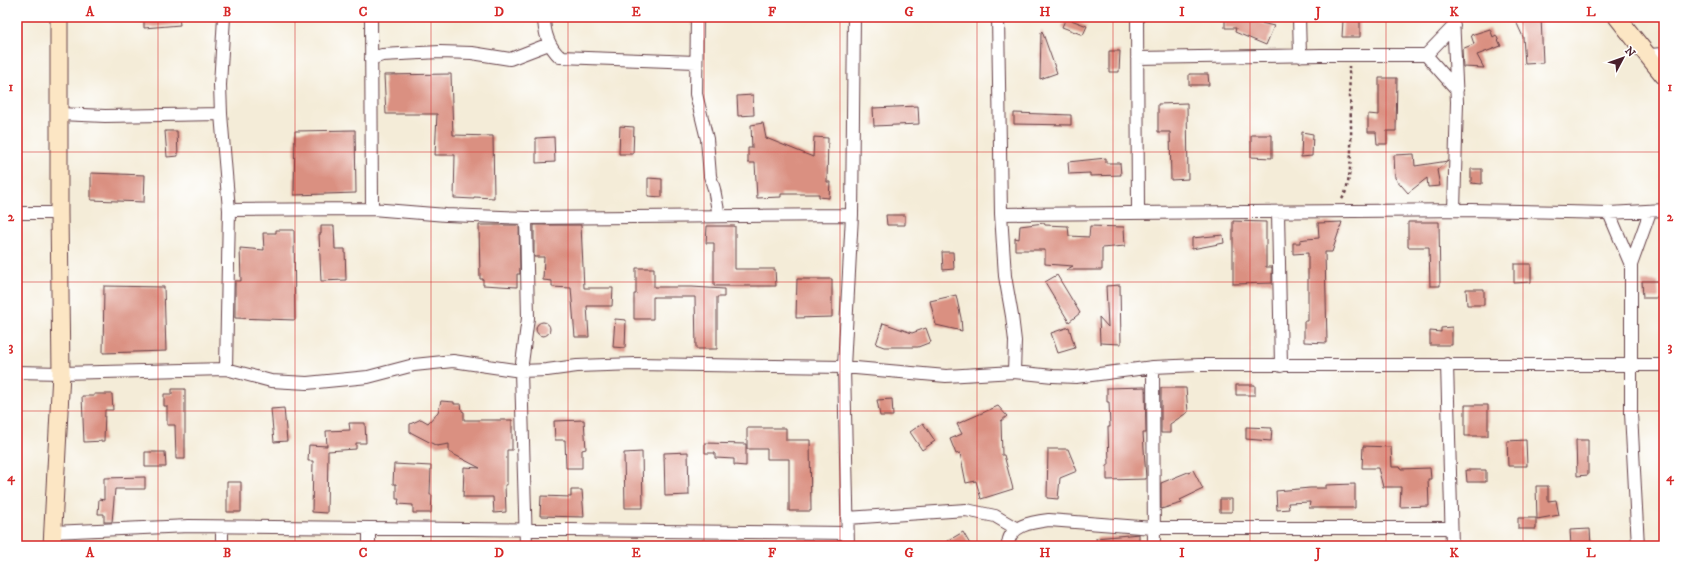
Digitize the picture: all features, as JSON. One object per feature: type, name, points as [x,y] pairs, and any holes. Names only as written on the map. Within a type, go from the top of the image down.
[{"type":"street","points":[[59,17],[61,373],[52,539],[189,526],[847,533]]},
{"type":"street","points":[[224,17],[220,114],[229,210],[226,369]]},
{"type":"street","points":[[371,17],[372,209]]},
{"type":"street","points":[[544,17],[544,28],[549,44],[560,57],[696,62]]},
{"type":"street","points":[[697,17],[696,94],[707,139],[710,176],[719,216]]},
{"type":"street","points":[[848,546],[844,366],[852,214],[854,17]]},
{"type":"street","points":[[998,17],[1001,214],[1005,276],[1015,341],[1014,372]]},
{"type":"street","points":[[1137,17],[1138,213]]},
{"type":"street","points":[[1299,17],[1300,56]]},
{"type":"street","points":[[1617,17],[1656,54],[1664,76]]},
{"type":"street","points":[[1426,55],[1453,22]]},
{"type":"street","points":[[1453,22],[1457,90],[1457,156],[1454,210]]},
{"type":"street","points":[[371,59],[382,55],[440,52],[472,53],[510,58],[549,44]]},
{"type":"street","points":[[1138,58],[1426,55],[1457,90]]},
{"type":"street","points":[[59,114],[105,116],[220,114]]},
{"type":"street","points":[[229,210],[372,209],[446,215],[526,218],[852,214]]},
{"type":"street","points":[[1001,214],[1454,210],[1609,213],[1650,212],[1664,210]]},
{"type":"street","points":[[1278,212],[1281,366]]},
{"type":"street","points":[[1638,546],[1631,413],[1631,265],[1650,212]]},
{"type":"street","points":[[17,213],[59,213]]},
{"type":"street","points":[[1609,213],[1631,265]]},
{"type":"street","points":[[526,218],[528,318],[522,371],[526,546]]},
{"type":"street","points":[[17,372],[61,373],[226,369],[271,382],[307,383],[368,377],[414,365],[439,362],[465,362],[522,371],[547,370],[577,366],[636,364],[844,366],[946,376],[1014,372],[1076,377],[1153,367],[1199,365],[1664,364]]},
{"type":"street","points":[[1447,364],[1452,546]]},
{"type":"street","points":[[1153,367],[1154,546]]},
{"type":"street","points":[[847,518],[966,510],[995,516],[1017,529]]},
{"type":"street","points":[[1008,546],[1011,533],[1017,529],[1033,522],[1049,520],[1153,528],[1451,528]]},
{"type":"street","points":[[222,527],[222,546]]},
{"type":"street","points":[[369,528],[369,546]]},
{"type":"path","points":[[1333,211],[1344,196],[1351,164],[1349,55]]},
{"type":"building","points":[[144,17],[179,17],[180,25],[144,28]]},
{"type":"building","points":[[1225,17],[1236,17],[1274,26],[1266,45],[1235,32],[1236,28],[1225,28]]},
{"type":"building","points":[[1514,17],[1541,17],[1543,63],[1525,64],[1523,37]]},
{"type":"building","points":[[1066,18],[1087,26],[1083,35],[1062,27]]},
{"type":"building","points":[[1343,20],[1360,21],[1360,37],[1342,37]]},
{"type":"building","points":[[1490,29],[1493,37],[1496,35],[1501,46],[1477,55],[1484,68],[1463,67],[1462,49],[1474,44],[1471,35]]},
{"type":"building","points":[[1042,31],[1057,73],[1040,79],[1041,32]]},
{"type":"building","points":[[1109,51],[1120,51],[1119,72],[1109,72]]},
{"type":"building","points":[[451,74],[453,135],[493,136],[494,198],[454,198],[455,155],[435,155],[437,114],[386,114],[384,75]]},
{"type":"building","points":[[1189,74],[1208,74],[1209,85],[1189,85]]},
{"type":"building","points":[[1379,78],[1397,78],[1396,131],[1387,131],[1387,144],[1377,144],[1376,132],[1368,132],[1368,114],[1379,115]]},
{"type":"building","points":[[753,95],[754,115],[738,116],[737,96]]},
{"type":"building","points":[[1187,103],[1188,179],[1171,180],[1170,132],[1158,132],[1158,104]]},
{"type":"building","points":[[918,106],[919,124],[874,126],[873,108]]},
{"type":"building","points":[[1014,113],[1071,115],[1071,125],[1014,124]]},
{"type":"building","points":[[763,123],[766,138],[813,157],[814,137],[828,138],[827,182],[830,182],[829,198],[819,197],[819,194],[781,194],[781,197],[757,198],[755,163],[748,163],[748,148],[752,148],[751,125]]},
{"type":"building","points":[[620,126],[634,127],[633,154],[619,154]]},
{"type":"building","points":[[355,130],[356,193],[294,195],[295,131]]},
{"type":"building","points":[[165,131],[177,131],[178,156],[167,157]]},
{"type":"building","points":[[1302,132],[1313,134],[1312,156],[1301,157]]},
{"type":"building","points":[[1251,135],[1272,135],[1272,158],[1251,157]]},
{"type":"building","points":[[554,137],[555,162],[536,163],[536,138]]},
{"type":"building","points":[[1414,154],[1415,166],[1448,161],[1437,170],[1440,186],[1428,187],[1427,178],[1408,193],[1395,178],[1394,155]]},
{"type":"building","points":[[1106,158],[1106,163],[1120,163],[1121,175],[1090,176],[1090,173],[1069,174],[1068,162]]},
{"type":"building","points":[[1471,169],[1482,169],[1482,184],[1471,183]]},
{"type":"building","points":[[91,173],[145,175],[144,202],[91,200]]},
{"type":"building","points":[[648,178],[662,179],[662,197],[648,196]]},
{"type":"building","points":[[886,215],[905,215],[905,225],[887,225]]},
{"type":"building","points":[[1233,221],[1266,222],[1266,267],[1272,267],[1272,283],[1233,284]]},
{"type":"building","points":[[1342,222],[1332,252],[1325,252],[1327,343],[1304,342],[1304,321],[1308,321],[1308,253],[1293,254],[1293,243],[1300,243],[1300,240],[1319,238],[1318,223]]},
{"type":"building","points":[[1408,222],[1439,222],[1440,286],[1430,286],[1429,247],[1408,247]]},
{"type":"building","points":[[1044,223],[1045,225],[1068,226],[1069,236],[1089,237],[1090,226],[1124,227],[1125,246],[1102,248],[1102,270],[1066,270],[1073,266],[1045,264],[1045,250],[1015,250],[1015,238],[1019,239],[1020,226]]},
{"type":"building","points":[[479,225],[519,225],[520,274],[517,274],[517,287],[483,285],[483,279],[480,279]]},
{"type":"building","points":[[534,225],[581,225],[584,288],[613,288],[612,306],[587,306],[589,337],[575,337],[571,288],[552,287],[552,281],[543,280],[544,257],[534,257]]},
{"type":"building","points":[[321,226],[334,226],[335,249],[345,249],[346,280],[321,281],[319,234],[321,234]]},
{"type":"building","points":[[707,226],[735,226],[735,269],[775,269],[776,286],[714,286],[714,243],[706,243]]},
{"type":"building","points":[[276,230],[294,230],[295,320],[235,318],[235,281],[241,281],[240,248],[264,250],[263,233],[276,233]]},
{"type":"building","points":[[1223,235],[1224,243],[1192,249],[1192,238]]},
{"type":"building","points":[[942,252],[953,252],[954,269],[943,270]]},
{"type":"building","points":[[1514,264],[1531,264],[1531,282],[1514,283]]},
{"type":"building","points":[[636,268],[654,268],[654,287],[724,289],[724,297],[717,297],[717,349],[696,349],[695,297],[653,297],[653,319],[634,319]]},
{"type":"building","points":[[1057,275],[1080,313],[1069,322],[1045,282]]},
{"type":"building","points":[[797,279],[832,279],[832,317],[796,318]]},
{"type":"building","points":[[1642,281],[1658,281],[1659,298],[1643,298]]},
{"type":"building","points":[[1120,285],[1121,344],[1100,343],[1099,317],[1108,327],[1106,286]]},
{"type":"building","points":[[104,286],[164,287],[166,351],[103,353]]},
{"type":"building","points":[[1466,289],[1484,289],[1484,305],[1467,305]]},
{"type":"building","points":[[956,295],[962,331],[936,325],[930,301]]},
{"type":"building","points":[[615,319],[626,320],[625,348],[613,347]]},
{"type":"building","points":[[543,322],[548,324],[550,329],[548,334],[543,336],[538,334],[536,329],[538,324]]},
{"type":"building","points":[[883,323],[912,333],[926,328],[931,342],[918,347],[884,347],[876,344]]},
{"type":"building","points":[[1069,327],[1075,348],[1058,353],[1051,333]]},
{"type":"building","points":[[1452,327],[1452,345],[1430,345],[1430,331],[1441,332],[1441,328]]},
{"type":"building","points":[[1236,385],[1255,385],[1255,395],[1236,395]]},
{"type":"building","points":[[1145,387],[1146,433],[1143,433],[1146,479],[1107,480],[1107,465],[1109,465],[1108,427],[1110,427],[1107,388]]},
{"type":"building","points":[[1161,388],[1186,388],[1188,412],[1170,424],[1170,433],[1161,433]]},
{"type":"building","points":[[172,389],[185,389],[185,459],[176,459],[175,425],[167,425],[167,406],[164,406],[164,394],[172,394]]},
{"type":"building","points":[[94,394],[112,394],[113,410],[105,410],[104,441],[84,442],[82,396],[94,396]]},
{"type":"building","points":[[892,399],[893,416],[880,416],[877,400]]},
{"type":"building","points":[[441,401],[461,404],[462,411],[464,412],[464,420],[512,420],[512,450],[507,450],[507,485],[505,485],[506,512],[494,513],[493,497],[463,497],[464,467],[480,468],[449,452],[449,444],[437,446],[410,432],[410,424],[421,419],[428,423],[438,412]]},
{"type":"building","points":[[1465,405],[1488,405],[1488,436],[1465,436]]},
{"type":"building","points":[[998,406],[1007,416],[1001,421],[1002,455],[1004,455],[1013,489],[981,499],[976,481],[966,483],[960,453],[956,454],[950,439],[962,434],[957,424]]},
{"type":"building","points":[[284,408],[287,441],[274,442],[271,409]]},
{"type":"building","points":[[584,420],[586,449],[582,450],[582,468],[566,468],[565,440],[555,440],[554,421]]},
{"type":"building","points":[[349,423],[365,423],[366,443],[356,443],[356,449],[328,451],[327,513],[312,512],[313,461],[308,461],[309,445],[327,446],[326,431],[350,430]]},
{"type":"building","points":[[923,423],[935,441],[922,450],[910,432]]},
{"type":"building","points":[[1246,427],[1272,428],[1271,441],[1246,439]]},
{"type":"building","points":[[747,428],[786,428],[786,440],[810,440],[811,511],[789,511],[789,459],[767,459],[767,449],[747,449]]},
{"type":"building","points":[[1526,440],[1527,466],[1508,466],[1507,441]]},
{"type":"building","points":[[1576,440],[1588,440],[1588,475],[1577,476]]},
{"type":"building","points":[[705,443],[746,444],[746,466],[734,465],[734,459],[715,458],[715,453],[705,453]]},
{"type":"building","points":[[1363,446],[1391,447],[1392,467],[1400,467],[1401,469],[1430,468],[1431,479],[1428,479],[1429,506],[1400,507],[1401,487],[1383,487],[1378,468],[1362,468]]},
{"type":"building","points":[[1048,449],[1068,449],[1077,471],[1060,478],[1058,499],[1047,498]]},
{"type":"building","points":[[145,452],[165,452],[166,467],[145,467]]},
{"type":"building","points":[[642,452],[643,508],[625,508],[624,453]]},
{"type":"building","points":[[688,452],[689,495],[665,496],[664,453]]},
{"type":"building","points":[[394,464],[431,466],[431,513],[413,513],[413,505],[398,504],[399,499],[396,499],[396,484],[393,484]]},
{"type":"building","points":[[1193,470],[1203,489],[1180,500],[1182,503],[1161,509],[1161,483]]},
{"type":"building","points":[[1466,470],[1486,470],[1486,482],[1467,482]]},
{"type":"building","points":[[145,477],[145,489],[115,489],[112,522],[104,522],[104,514],[98,514],[99,499],[104,500],[104,478]]},
{"type":"building","points":[[227,482],[241,482],[241,512],[227,512]]},
{"type":"building","points":[[1355,484],[1355,508],[1309,508],[1310,502],[1288,503],[1289,509],[1277,510],[1276,491],[1326,488],[1326,485]]},
{"type":"building","points":[[1536,486],[1548,486],[1548,501],[1556,500],[1559,515],[1537,519]]},
{"type":"building","points":[[571,490],[582,490],[584,517],[540,516],[541,496],[571,497]]},
{"type":"building","points":[[1220,499],[1232,499],[1232,512],[1220,512]]},
{"type":"building","points":[[1518,518],[1536,518],[1536,529],[1518,529]]},
{"type":"building","points":[[1590,529],[1591,546],[1571,546],[1570,530]]},
{"type":"building","points":[[963,532],[971,546],[939,546]]},
{"type":"building","points":[[1139,534],[1139,546],[1097,546],[1096,538]]}]
